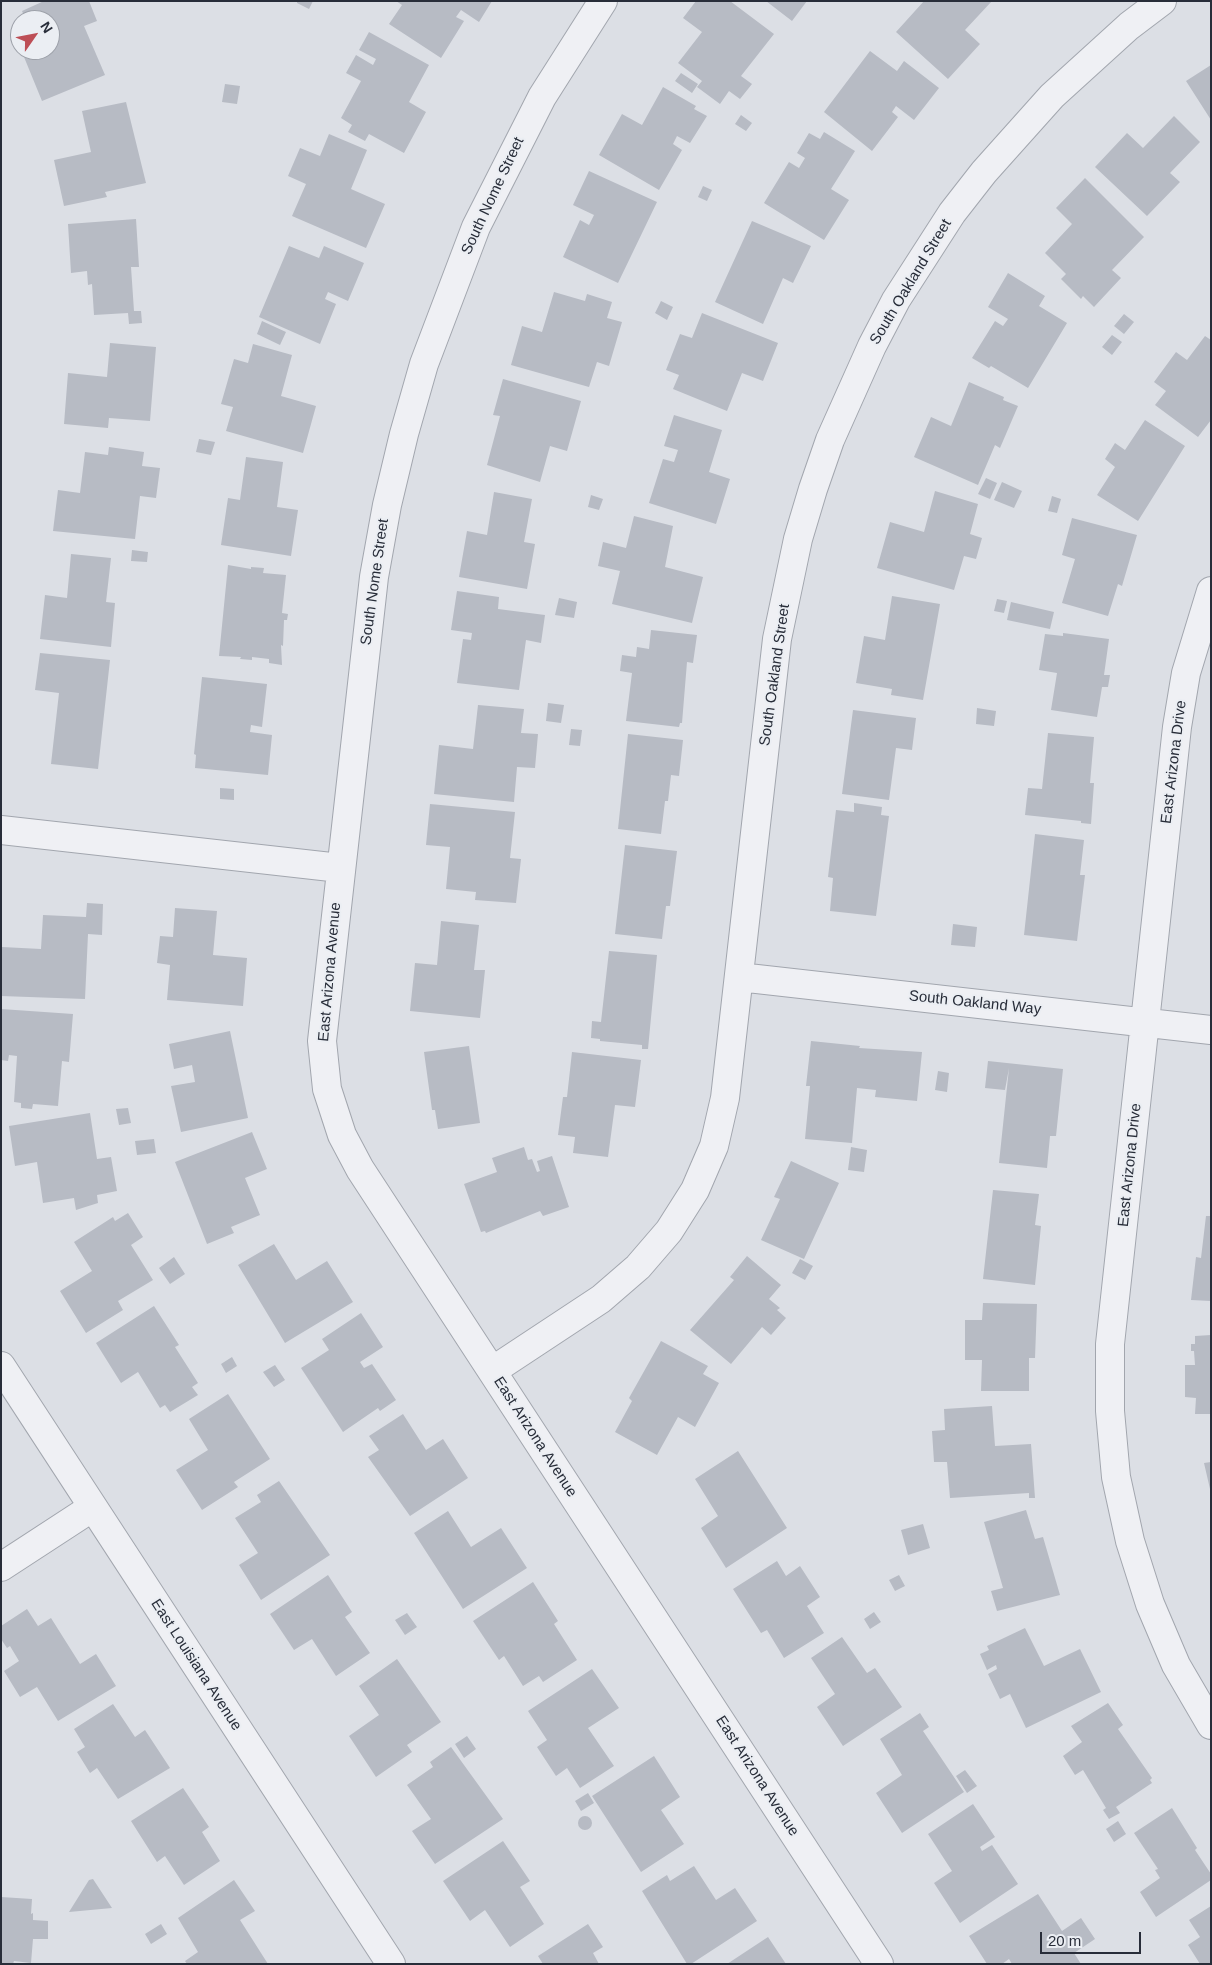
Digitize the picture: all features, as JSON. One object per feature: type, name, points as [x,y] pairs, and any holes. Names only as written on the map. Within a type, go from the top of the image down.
[{"type":"street","name":"South Nome Street","points":[[340,868],[374,577],[391,487],[424,364],[476,227],[508,162],[542,97],[603,1]]},
{"type":"street","name":"South Oakland Street","points":[[492,1371],[601,1299],[638,1268],[669,1231],[690,1198],[714,1146],[725,1098],[777,639],[798,539],[830,440],[872,346],[896,300],[952,213],[1006,146],[1052,96],[1129,26],[1162,1]]},
{"type":"street","name":"East Arizona Drive","points":[[1211,591],[1186,673],[1177,727],[1110,1344],[1110,1410],[1116,1476],[1130,1541],[1150,1604],[1176,1665],[1211,1725]]},
{"type":"street","points":[[1,830],[340,868]]},
{"type":"street","name":"East Arizona Avenue","points":[[340,868],[322,1042],[327,1090],[342,1135],[360,1169],[879,1964]]},
{"type":"street","name":"South Oakland Way","points":[[739,977],[1211,1030]]},
{"type":"street","name":"East Louisiana Avenue","points":[[1,1366],[391,1964]]},
{"type":"street","points":[[1,1567],[93,1507]]},
{"type":"building","points":[[44,1],[89,1],[97,21],[84,26],[105,75],[42,101],[25,60],[60,60],[60,10],[24,10]]},
{"type":"building","points":[[297,1],[313,1],[309,9],[297,3]]},
{"type":"building","points":[[396,1],[492,1],[479,22],[461,10],[456,17],[464,21],[441,58],[389,24],[402,5]]},
{"type":"building","points":[[696,1],[730,1],[774,34],[741,76],[752,84],[740,99],[729,91],[720,104],[697,87],[702,81],[678,63],[702,32],[683,18]]},
{"type":"building","points":[[766,1],[807,1],[792,21]]},
{"type":"building","points":[[924,1],[992,1],[965,30],[980,44],[948,79],[896,32]]},
{"type":"building","points":[[369,32],[429,65],[409,102],[426,112],[404,153],[369,134],[365,141],[348,132],[352,125],[341,118],[361,81],[346,73],[356,55],[373,65],[376,59],[359,50]]},
{"type":"building","points":[[870,51],[897,71],[904,61],[939,88],[914,120],[896,106],[892,112],[898,117],[872,151],[824,112]]},
{"type":"building","points":[[1211,65],[1211,120],[1186,81]]},
{"type":"building","points":[[681,73],[698,84],[692,93],[675,81]]},
{"type":"building","points":[[225,84],[240,86],[237,104],[222,102]]},
{"type":"building","points":[[663,87],[696,106],[694,109],[707,116],[690,143],[677,136],[673,144],[682,150],[659,190],[599,155],[622,114],[642,125]]},
{"type":"building","points":[[126,102],[146,183],[105,192],[107,197],[64,206],[54,160],[91,152],[82,111]]},
{"type":"building","points":[[741,115],[752,123],[746,131],[735,124]]},
{"type":"building","points":[[1174,116],[1200,142],[1170,173],[1180,182],[1147,216],[1095,167],[1127,133],[1143,148]]},
{"type":"building","points":[[824,132],[855,151],[831,189],[849,200],[824,240],[764,203],[789,162],[799,168],[805,158],[797,153],[809,133],[820,139]]},
{"type":"building","points":[[329,134],[367,150],[351,189],[385,204],[366,248],[292,216],[306,184],[288,176],[300,148],[320,156]]},
{"type":"building","points":[[589,171],[657,202],[618,283],[563,257],[580,220],[589,225],[594,215],[573,205]]},
{"type":"building","points":[[1085,178],[1144,237],[1112,270],[1121,278],[1094,307],[1083,296],[1081,299],[1061,279],[1066,274],[1045,253],[1072,224],[1056,208]]},
{"type":"building","points":[[703,186],[712,190],[707,201],[698,197]]},
{"type":"building","points":[[136,219],[139,267],[131,267],[134,311],[141,311],[142,323],[129,324],[128,313],[94,315],[92,284],[88,285],[87,271],[71,273],[68,224]]},
{"type":"building","points":[[752,221],[811,246],[793,283],[783,278],[763,324],[715,302]]},
{"type":"building","points":[[289,246],[319,258],[324,246],[364,263],[348,301],[328,292],[325,299],[336,304],[320,344],[259,317]]},
{"type":"building","points":[[1008,273],[1045,296],[1039,306],[1067,323],[1028,388],[991,366],[989,368],[972,358],[995,321],[1003,326],[1008,319],[988,307]]},
{"type":"building","points":[[554,292],[585,301],[587,294],[612,302],[607,318],[622,322],[609,366],[597,362],[589,387],[511,365],[522,326],[542,332]]},
{"type":"building","points":[[661,301],[673,307],[667,320],[655,313]]},
{"type":"building","points":[[702,313],[778,343],[763,381],[742,373],[727,411],[673,389],[679,375],[666,370],[680,334],[692,338]]},
{"type":"building","points":[[1124,314],[1134,322],[1124,334],[1114,326]]},
{"type":"building","points":[[262,321],[286,332],[280,345],[257,334]]},
{"type":"building","points":[[1112,335],[1122,342],[1112,355],[1102,347]]},
{"type":"building","points":[[1205,336],[1211,340],[1211,420],[1198,437],[1155,405],[1166,391],[1154,382],[1176,352],[1187,360]]},
{"type":"building","points":[[110,343],[156,347],[150,421],[109,418],[108,428],[64,424],[68,373],[107,377]]},
{"type":"building","points":[[253,344],[292,355],[281,396],[316,406],[303,453],[226,431],[233,407],[221,404],[234,359],[248,363]]},
{"type":"building","points":[[503,379],[581,401],[567,451],[550,446],[540,482],[487,465],[500,416],[493,415]]},
{"type":"building","points":[[969,382],[1004,397],[1003,400],[1018,406],[1000,448],[995,445],[978,485],[914,457],[931,417],[951,426]]},
{"type":"building","points":[[674,415],[722,430],[709,472],[730,479],[716,524],[649,503],[663,459],[674,462],[678,450],[664,446]]},
{"type":"building","points":[[1145,420],[1185,446],[1138,521],[1097,495],[1115,467],[1105,459],[1115,443],[1125,450]]},
{"type":"building","points":[[199,439],[215,442],[211,455],[196,452]]},
{"type":"building","points":[[109,447],[144,452],[142,466],[160,468],[156,498],[140,496],[135,539],[53,531],[58,490],[80,493],[85,452],[108,455]]},
{"type":"building","points":[[246,457],[283,462],[277,507],[298,510],[291,556],[221,545],[228,498],[240,500]]},
{"type":"building","points":[[986,478],[997,483],[990,499],[978,494]]},
{"type":"building","points":[[1002,482],[1022,491],[1014,508],[994,500]]},
{"type":"building","points":[[935,491],[978,504],[970,534],[982,538],[976,559],[964,556],[954,590],[877,568],[890,522],[924,532]]},
{"type":"building","points":[[494,492],[532,499],[524,542],[535,544],[527,589],[459,577],[467,531],[487,535]]},
{"type":"building","points":[[591,495],[603,499],[599,510],[588,507]]},
{"type":"building","points":[[1052,496],[1061,499],[1057,513],[1048,511]]},
{"type":"building","points":[[634,516],[673,526],[665,567],[703,577],[692,623],[612,604],[620,571],[598,566],[603,542],[626,548]]},
{"type":"building","points":[[1072,518],[1137,535],[1122,586],[1118,584],[1108,616],[1062,603],[1075,559],[1062,555]]},
{"type":"building","points":[[132,550],[148,552],[147,562],[131,561]]},
{"type":"building","points":[[71,554],[111,558],[106,602],[115,603],[111,647],[40,639],[45,595],[67,598]]},
{"type":"building","points":[[228,565],[251,569],[251,567],[264,568],[263,573],[286,575],[282,613],[288,614],[287,620],[284,620],[283,646],[281,645],[282,665],[269,663],[269,659],[252,657],[252,660],[240,659],[241,657],[219,656]]},
{"type":"building","points":[[457,591],[499,597],[498,609],[545,615],[541,643],[526,640],[519,690],[457,683],[463,639],[471,640],[472,633],[451,630]]},
{"type":"building","points":[[892,596],[940,604],[923,700],[891,695],[892,689],[856,683],[864,636],[885,640]]},
{"type":"building","points":[[559,598],[577,602],[574,618],[555,615]]},
{"type":"building","points":[[997,599],[1007,601],[1004,613],[994,611]]},
{"type":"building","points":[[1011,602],[1054,612],[1050,629],[1007,620]]},
{"type":"building","points":[[651,630],[697,635],[693,663],[687,662],[682,723],[680,723],[679,727],[626,721],[632,673],[620,671],[622,655],[636,657],[637,647],[649,649]]},
{"type":"building","points":[[1063,633],[1109,639],[1104,675],[1110,675],[1108,687],[1102,687],[1097,717],[1051,710],[1057,673],[1039,670],[1045,634],[1063,636]]},
{"type":"building","points":[[40,653],[110,660],[98,769],[51,764],[59,693],[35,690]]},
{"type":"building","points":[[202,677],[267,684],[262,727],[251,725],[250,732],[272,735],[268,775],[195,768],[196,755],[194,754]]},
{"type":"building","points":[[548,703],[564,705],[561,723],[546,721]]},
{"type":"building","points":[[478,705],[524,709],[521,733],[538,734],[535,768],[517,767],[514,802],[434,794],[439,745],[473,749]]},
{"type":"building","points":[[977,708],[996,711],[994,726],[976,724]]},
{"type":"building","points":[[853,710],[916,718],[912,750],[896,748],[889,800],[842,794]]},
{"type":"building","points":[[571,729],[582,730],[580,746],[569,745]]},
{"type":"building","points":[[1048,733],[1094,737],[1090,783],[1094,783],[1091,824],[1081,823],[1081,821],[1025,815],[1028,788],[1042,789]]},
{"type":"building","points":[[628,734],[683,740],[679,776],[671,775],[668,801],[665,801],[661,834],[618,829]]},
{"type":"building","points":[[220,788],[234,789],[234,800],[220,799]]},
{"type":"building","points":[[854,803],[882,807],[881,815],[889,816],[876,916],[830,911],[833,878],[828,877],[836,810],[854,812]]},
{"type":"building","points":[[430,804],[515,812],[510,858],[521,859],[516,903],[475,900],[476,892],[446,889],[450,847],[426,845]]},
{"type":"building","points":[[1035,834],[1084,840],[1080,875],[1085,875],[1077,941],[1024,935]]},
{"type":"building","points":[[625,845],[677,851],[670,906],[666,906],[662,939],[615,934]]},
{"type":"building","points":[[87,903],[103,904],[102,935],[88,934],[85,999],[1,996],[2,947],[41,949],[43,915],[86,917]]},
{"type":"building","points":[[175,908],[217,911],[213,955],[247,958],[243,1006],[167,1000],[170,965],[157,963],[160,936],[173,937]]},
{"type":"building","points":[[441,921],[479,925],[474,970],[485,970],[480,1018],[410,1011],[415,963],[437,965]]},
{"type":"building","points":[[953,924],[977,927],[975,947],[951,945]]},
{"type":"building","points":[[609,951],[657,955],[648,1049],[642,1049],[642,1045],[600,1041],[600,1039],[591,1038],[592,1021],[601,1022]]},
{"type":"building","points":[[1,1009],[73,1014],[69,1062],[62,1061],[58,1106],[33,1104],[32,1109],[21,1108],[21,1103],[14,1102],[17,1056],[9,1055],[8,1061],[1,1060]]},
{"type":"building","points":[[230,1031],[248,1118],[181,1132],[171,1086],[195,1082],[192,1065],[174,1069],[169,1044]]},
{"type":"building","points":[[811,1041],[860,1046],[859,1048],[922,1052],[917,1101],[875,1097],[876,1090],[857,1088],[852,1143],[805,1139],[810,1086],[806,1086]]},
{"type":"building","points":[[469,1046],[480,1123],[438,1129],[435,1110],[432,1110],[424,1052]]},
{"type":"building","points":[[572,1052],[641,1060],[635,1107],[615,1105],[608,1157],[573,1153],[575,1137],[558,1135],[563,1097],[567,1097]]},
{"type":"building","points":[[988,1061],[1063,1069],[1056,1136],[1050,1136],[1047,1168],[999,1163],[1009,1068],[1005,1090],[985,1088]]},
{"type":"building","points":[[938,1071],[949,1073],[947,1092],[935,1090]]},
{"type":"building","points":[[128,1108],[131,1123],[119,1125],[116,1109]]},
{"type":"building","points":[[90,1113],[97,1159],[111,1157],[117,1191],[97,1195],[98,1203],[76,1210],[74,1198],[43,1203],[37,1162],[15,1166],[9,1126]]},
{"type":"building","points":[[252,1132],[267,1169],[245,1178],[260,1215],[231,1227],[234,1233],[207,1244],[175,1162]]},
{"type":"building","points":[[154,1139],[156,1153],[137,1155],[135,1141]]},
{"type":"building","points":[[524,1147],[528,1160],[532,1159],[537,1172],[540,1171],[537,1161],[552,1156],[569,1207],[543,1216],[540,1211],[486,1233],[485,1231],[481,1232],[464,1184],[497,1172],[492,1158]]},
{"type":"building","points":[[851,1147],[867,1150],[864,1172],[848,1170]]},
{"type":"building","points":[[791,1161],[839,1183],[804,1259],[761,1240],[780,1199],[774,1197]]},
{"type":"building","points":[[993,1190],[1039,1194],[1035,1225],[1041,1226],[1035,1285],[983,1279]]},
{"type":"building","points":[[128,1213],[143,1237],[131,1245],[153,1280],[118,1301],[123,1310],[86,1333],[60,1291],[92,1271],[74,1242],[113,1217],[115,1221]]},
{"type":"building","points":[[1206,1216],[1211,1216],[1211,1301],[1191,1300],[1196,1257],[1201,1258]]},
{"type":"building","points":[[274,1244],[296,1280],[327,1261],[353,1302],[285,1343],[238,1265]]},
{"type":"building","points":[[747,1256],[781,1285],[769,1299],[780,1308],[777,1310],[786,1318],[771,1335],[762,1327],[731,1364],[690,1330],[734,1280],[730,1277]]},
{"type":"building","points":[[174,1257],[185,1274],[170,1284],[159,1268]]},
{"type":"building","points":[[800,1259],[813,1266],[805,1280],[792,1273]]},
{"type":"building","points":[[983,1303],[1037,1304],[1035,1358],[1029,1358],[1029,1391],[981,1391],[982,1360],[965,1360],[965,1320],[982,1320]]},
{"type":"building","points":[[154,1306],[179,1345],[175,1347],[198,1383],[192,1387],[198,1395],[170,1412],[165,1405],[160,1408],[138,1372],[121,1383],[96,1343]]},
{"type":"building","points":[[361,1313],[383,1347],[360,1362],[364,1368],[372,1364],[396,1400],[380,1411],[378,1408],[343,1432],[301,1368],[329,1350],[322,1339]]},
{"type":"building","points":[[1211,1335],[1211,1414],[1195,1414],[1196,1398],[1185,1397],[1185,1365],[1195,1365],[1194,1351],[1191,1351],[1191,1344],[1195,1344],[1195,1336]]},
{"type":"building","points":[[661,1341],[708,1366],[703,1374],[719,1383],[695,1427],[678,1417],[657,1455],[615,1432],[632,1401],[629,1398]]},
{"type":"building","points":[[232,1357],[237,1366],[226,1373],[221,1364]]},
{"type":"building","points":[[275,1365],[285,1380],[274,1387],[263,1372]]},
{"type":"building","points":[[228,1394],[270,1459],[234,1482],[238,1487],[202,1510],[176,1470],[208,1450],[189,1419]]},
{"type":"building","points":[[992,1406],[995,1446],[1031,1444],[1035,1498],[1029,1498],[1029,1493],[950,1498],[947,1462],[934,1462],[932,1431],[945,1430],[944,1409]]},
{"type":"building","points":[[403,1414],[426,1450],[443,1439],[468,1478],[410,1516],[368,1457],[379,1450],[369,1436]]},
{"type":"building","points":[[738,1451],[787,1528],[726,1568],[701,1528],[718,1516],[695,1479]]},
{"type":"building","points":[[1211,1462],[1211,1489],[1210,1489],[1204,1463]]},
{"type":"building","points":[[279,1481],[330,1555],[261,1600],[239,1565],[258,1553],[235,1518],[261,1502],[257,1495]]},
{"type":"building","points":[[1026,1510],[1035,1539],[1043,1537],[1060,1595],[997,1611],[991,1591],[1003,1588],[984,1522]]},
{"type":"building","points":[[448,1511],[471,1547],[501,1528],[527,1568],[463,1609],[414,1533]]},
{"type":"building","points":[[923,1524],[930,1548],[908,1555],[901,1530]]},
{"type":"building","points":[[777,1561],[786,1576],[800,1566],[820,1597],[807,1606],[824,1633],[784,1658],[767,1630],[761,1633],[733,1589]]},
{"type":"building","points":[[328,1575],[352,1612],[345,1617],[370,1653],[336,1676],[312,1639],[294,1650],[270,1614]]},
{"type":"building","points":[[899,1575],[905,1586],[895,1591],[889,1580]]},
{"type":"building","points":[[533,1582],[558,1621],[554,1624],[577,1660],[543,1682],[539,1676],[523,1686],[504,1656],[499,1660],[473,1621]]},
{"type":"building","points":[[27,1609],[38,1626],[51,1618],[80,1664],[96,1654],[116,1686],[58,1721],[37,1687],[20,1697],[4,1671],[19,1661],[10,1646],[7,1648],[1,1639],[1,1626]]},
{"type":"building","points":[[874,1612],[881,1622],[870,1629],[864,1619]]},
{"type":"building","points":[[407,1613],[417,1627],[405,1635],[395,1620]]},
{"type":"building","points":[[1025,1628],[1044,1666],[1080,1649],[1101,1692],[1026,1728],[1010,1694],[1000,1699],[988,1674],[997,1669],[996,1665],[987,1670],[980,1654],[989,1650],[987,1646]]},
{"type":"building","points":[[842,1637],[867,1673],[875,1668],[902,1707],[843,1746],[817,1707],[835,1694],[811,1658]]},
{"type":"building","points":[[397,1659],[441,1722],[407,1745],[412,1752],[376,1777],[349,1736],[379,1715],[359,1686]]},
{"type":"building","points":[[592,1669],[619,1708],[588,1728],[614,1766],[580,1788],[567,1768],[556,1776],[537,1747],[547,1740],[528,1711]]},
{"type":"building","points":[[1108,1703],[1123,1725],[1118,1729],[1152,1778],[1150,1780],[1152,1783],[1116,1807],[1120,1813],[1109,1819],[1103,1810],[1106,1808],[1083,1770],[1075,1775],[1063,1756],[1082,1742],[1071,1726]]},
{"type":"building","points":[[113,1704],[135,1737],[145,1730],[170,1768],[118,1799],[97,1768],[90,1773],[77,1752],[85,1747],[74,1729]]},
{"type":"building","points":[[920,1713],[929,1727],[923,1731],[964,1792],[902,1833],[876,1793],[902,1775],[880,1739]]},
{"type":"building","points":[[467,1736],[476,1749],[464,1758],[455,1744]]},
{"type":"building","points":[[451,1747],[503,1819],[435,1864],[412,1831],[431,1819],[407,1785],[433,1767],[430,1762]]},
{"type":"building","points":[[654,1756],[680,1797],[661,1810],[684,1844],[641,1872],[592,1796]]},
{"type":"building","points":[[965,1770],[977,1786],[967,1793],[956,1776]]},
{"type":"building","points":[[183,1788],[209,1827],[202,1832],[220,1861],[184,1885],[165,1856],[157,1862],[131,1821]]},
{"type":"building","points":[[588,1793],[594,1803],[581,1811],[575,1801]]},
{"type":"building","points":[[973,1804],[995,1837],[980,1847],[982,1851],[992,1845],[1018,1884],[960,1923],[934,1883],[952,1871],[928,1834]]},
{"type":"building","points":[[1172,1808],[1197,1848],[1195,1850],[1211,1874],[1211,1880],[1156,1917],[1140,1892],[1160,1878],[1155,1870],[1158,1869],[1134,1833]]},
{"type":"building","points":[[585,1816],[590,1818],[592,1823],[590,1828],[585,1830],[580,1828],[578,1823],[580,1818]]},
{"type":"building","points":[[1118,1821],[1126,1834],[1114,1842],[1106,1829]]},
{"type":"building","points":[[503,1841],[530,1881],[520,1887],[544,1924],[510,1947],[485,1910],[470,1921],[443,1881]]},
{"type":"building","points":[[694,1866],[716,1900],[735,1888],[757,1921],[691,1964],[687,1964],[642,1891],[667,1875],[670,1881]]},
{"type":"building","points":[[93,1879],[112,1908],[69,1912],[89,1880]]},
{"type":"building","points":[[234,1880],[255,1911],[240,1920],[268,1964],[187,1964],[185,1961],[198,1952],[178,1918]]},
{"type":"building","points":[[1038,1894],[1062,1931],[1081,1918],[1095,1939],[1074,1953],[1081,1964],[1012,1964],[1009,1959],[1002,1964],[987,1964],[969,1936]]},
{"type":"building","points":[[1,1897],[32,1899],[31,1914],[33,1913],[33,1920],[48,1921],[48,1939],[33,1939],[31,1963],[14,1961],[13,1964],[1,1964]]},
{"type":"building","points":[[1211,1906],[1211,1964],[1200,1964],[1188,1945],[1200,1937],[1189,1920]]},
{"type":"building","points":[[161,1924],[167,1934],[151,1944],[145,1934]]},
{"type":"building","points":[[588,1924],[603,1947],[593,1953],[599,1964],[543,1964],[538,1956]]},
{"type":"building","points":[[768,1937],[786,1964],[727,1964]]}]
